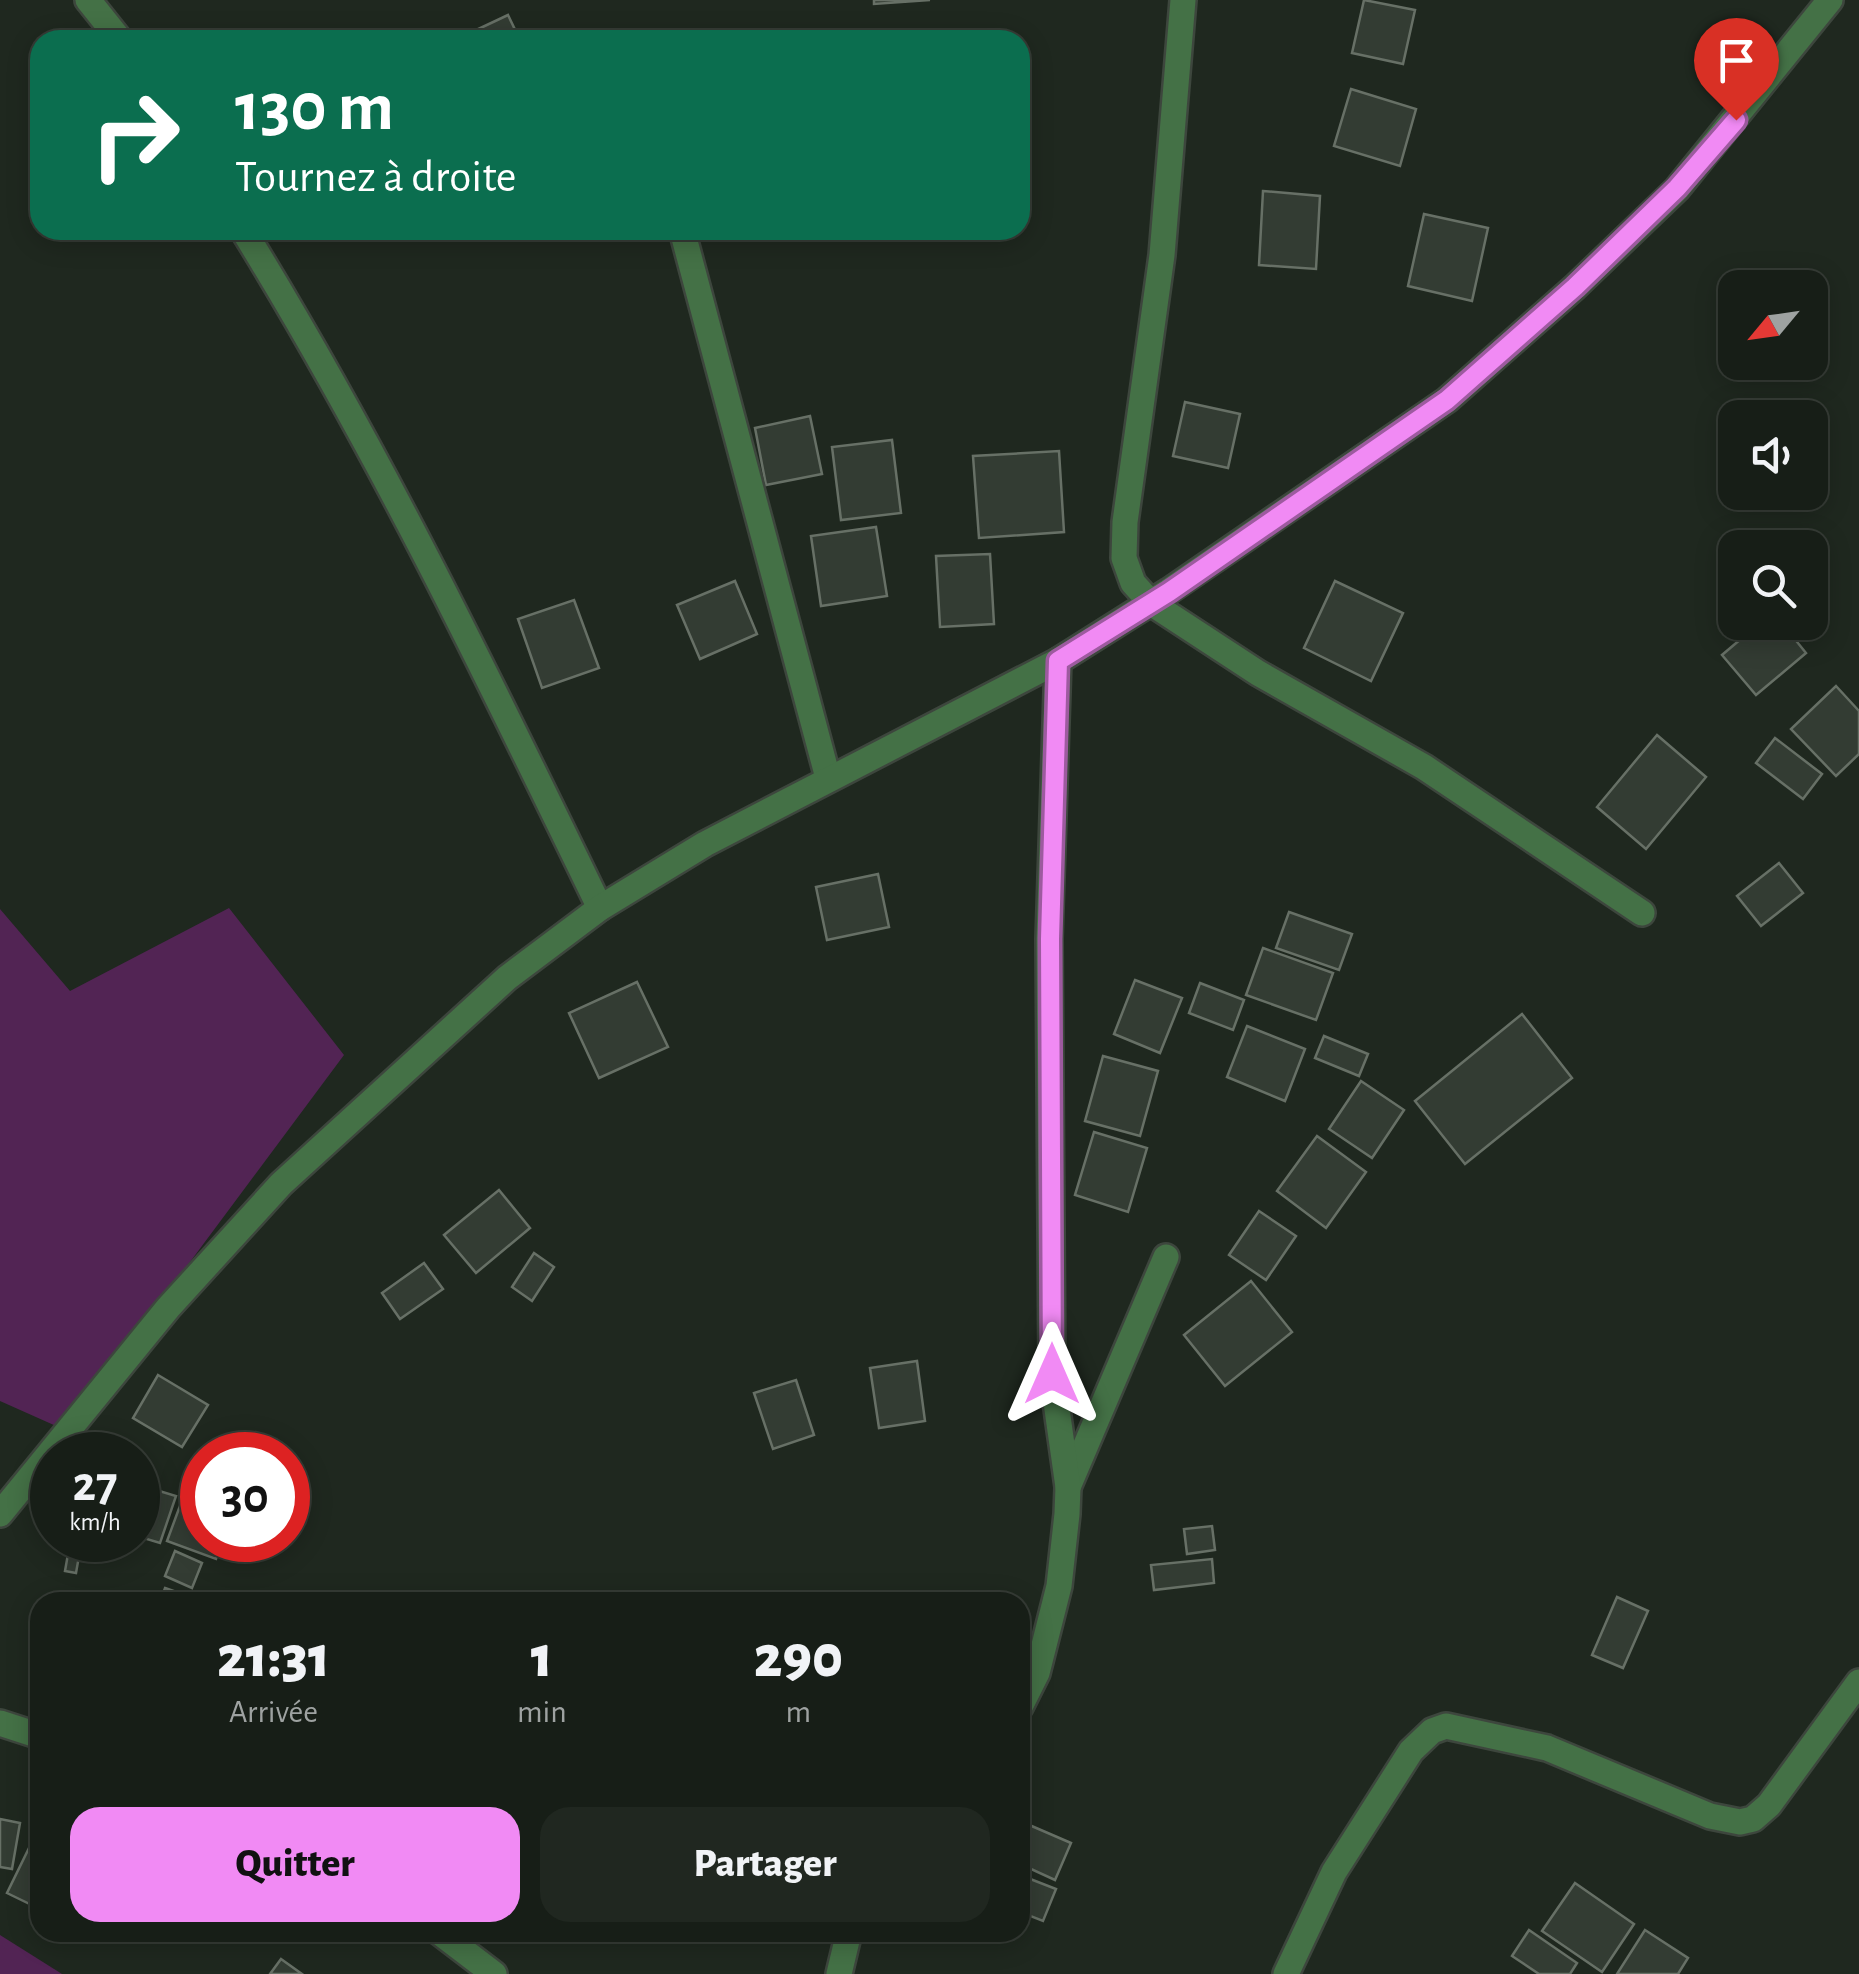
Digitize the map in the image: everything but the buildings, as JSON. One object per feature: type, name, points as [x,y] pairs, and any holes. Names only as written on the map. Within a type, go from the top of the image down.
[{"type":"street","points":[[88,0],[112,30]]},
{"type":"street","points":[[1183,0],[1162,255],[1125,522],[1124,558],[1133,583],[1151,602],[1258,672],[1424,767],[1642,912]]},
{"type":"street","points":[[0,1514],[168,1308],[281,1184],[506,978],[600,908],[828,778],[1058,661],[1447,400],[1677,188],[1830,0]]},
{"type":"street","points":[[250,240],[312,347],[514,732],[600,908]]},
{"type":"street","points":[[685,240],[828,778]]},
{"type":"street","points":[[1030,1689],[1038,1673],[1059,1586],[1068,1488],[1052,1374],[1050,939],[1058,661]]},
{"type":"street","points":[[1068,1488],[1166,1257]]},
{"type":"street","points":[[1286,1974],[1334,1872],[1411,1751],[1432,1731],[1459,1726],[1547,1748],[1710,1816],[1740,1822],[1753,1819],[1768,1804],[1859,1682]]},
{"type":"street","points":[[0,1723],[30,1733]]},
{"type":"street","points":[[452,1942],[494,1974]]},
{"type":"street","points":[[839,1974],[847,1942]]},
{"type":"shaded area","points":[[229,908],[344,1055],[65,1430],[0,1401],[0,909],[70,991]]},
{"type":"shaded area","points":[[0,1935],[62,1974],[0,1974]]},
{"type":"route","points":[[1052,1374],[1050,939],[1058,661],[1169,592],[1447,400],[1575,287],[1677,188],[1736,120]]}]
